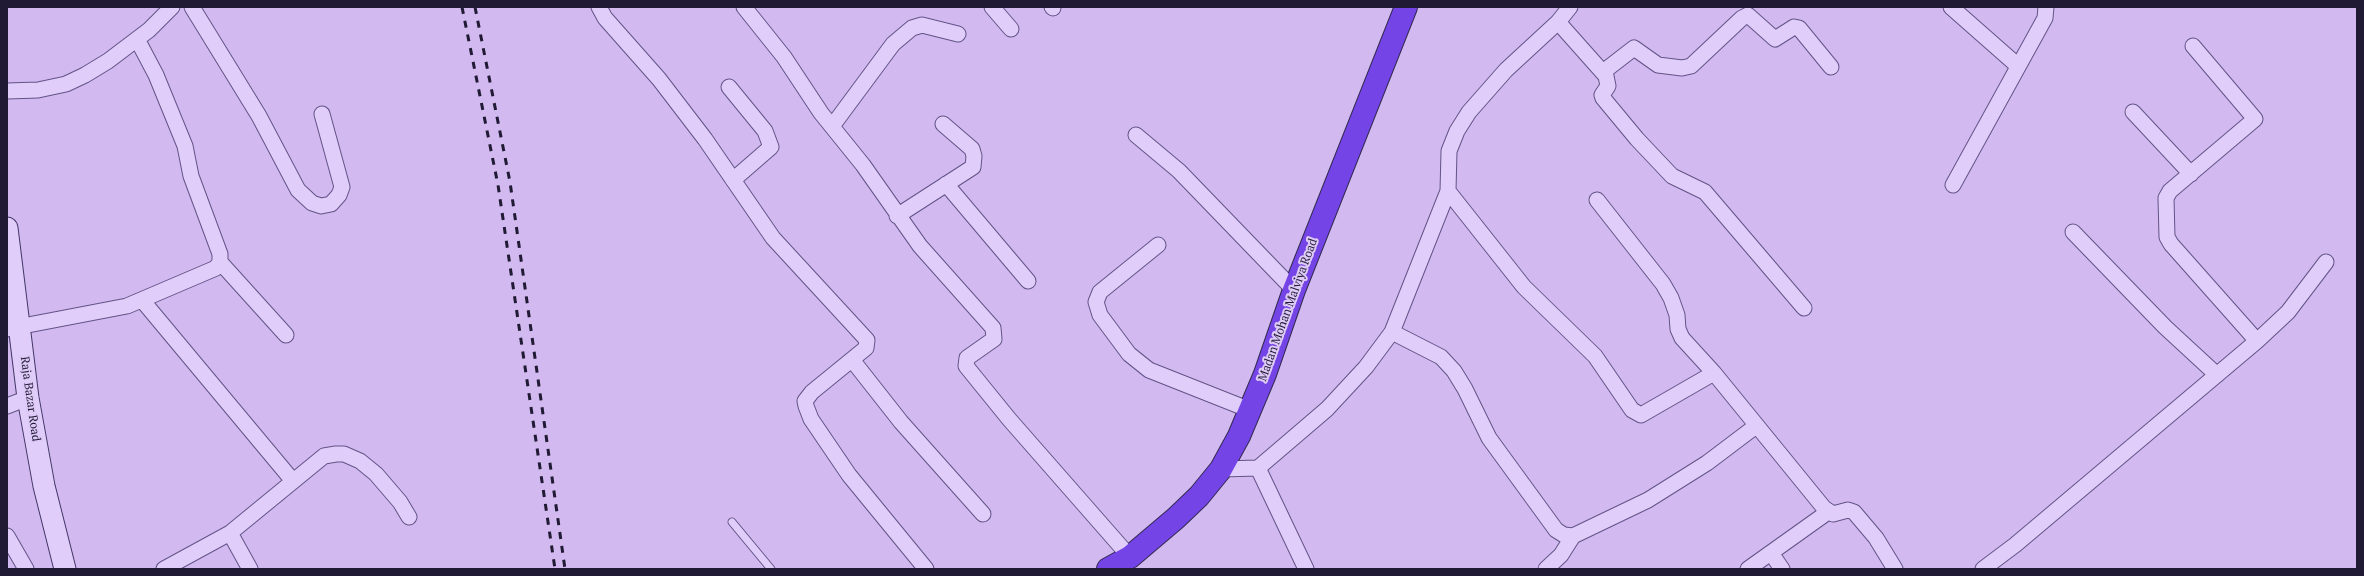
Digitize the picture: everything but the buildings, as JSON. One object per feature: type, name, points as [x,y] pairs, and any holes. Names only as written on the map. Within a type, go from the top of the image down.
[{"type":"highway","name":"Madan Mohan Malviya Road","points":[[1108,569],[1130,556],[1176,518],[1199,496],[1221,469],[1250,410],[1294,290],[1406,7]]},
{"type":"street","points":[[7,91],[38,90],[66,84],[108,61],[138,39],[172,7]]},
{"type":"street","points":[[192,7],[259,116],[291,180],[298,190],[312,203],[321,206],[331,204],[339,195],[342,187],[322,114]]},
{"type":"street","points":[[599,7],[605,18],[663,85],[774,238],[867,340],[866,348],[852,361],[812,392],[805,401],[811,420],[849,475],[926,569]]},
{"type":"street","points":[[744,7],[784,57],[821,113],[863,165],[897,216],[920,246],[995,331],[994,339],[967,358],[966,366],[1008,419],[1130,556]]},
{"type":"street","points":[[992,7],[1011,29]]},
{"type":"street","points":[[1221,469],[1258,468],[1328,409],[1366,367],[1392,332],[1448,192],[1449,151],[1457,131],[1469,112],[1506,70],[1558,22],[1570,7]]},
{"type":"street","points":[[1951,7],[2018,66]]},
{"type":"street","points":[[1953,185],[2045,18],[2046,7]]},
{"type":"street","points":[[1603,72],[1634,48],[1658,65],[1682,68],[1691,66],[1742,18],[1748,15],[1775,39],[1794,27],[1798,28],[1831,67]]},
{"type":"street","points":[[1558,22],[1609,80],[1608,86],[1602,95],[1602,98],[1637,139],[1672,176],[1705,192],[1804,308]]},
{"type":"street","points":[[832,125],[893,44],[912,28],[922,25],[958,34]]},
{"type":"street","points":[[14,328],[79,317],[142,300],[216,268],[220,262],[220,254],[191,176],[185,146],[156,75],[138,39]]},
{"type":"street","points":[[2194,46],[2255,119],[2167,195],[2168,237],[2171,244],[2257,341]]},
{"type":"street","points":[[729,87],[765,131],[771,147],[733,180]]},
{"type":"street","points":[[2133,112],[2191,174]]},
{"type":"street","points":[[897,216],[972,168],[974,156],[966,143],[943,124]]},
{"type":"street","points":[[1136,135],[1179,171],[1294,290]]},
{"type":"street","points":[[946,184],[1028,281]]},
{"type":"street","points":[[1448,192],[1524,287],[1595,356],[1636,413],[1641,415],[1714,373]]},
{"type":"street","points":[[1597,200],[1664,284],[1677,315],[1678,329],[1682,338],[1714,373],[1828,512],[1834,514],[1848,510],[1854,512],[1876,538],[1895,569]]},
{"type":"street","name":"Raja Bazar Road","points":[[7,228],[14,328],[44,486],[65,569]]},
{"type":"street","points":[[2073,232],[2165,327],[2217,375]]},
{"type":"street","points":[[1158,245],[1100,292],[1096,302],[1100,315],[1129,354],[1149,370],[1250,410]]},
{"type":"street","points":[[220,262],[286,335]]},
{"type":"street","points":[[1983,569],[2015,545],[2257,341],[2288,312],[2326,262]]},
{"type":"street","points":[[142,300],[293,481]]},
{"type":"street","points":[[1392,332],[1441,357],[1454,371],[1465,388],[1489,438],[1556,530],[1564,535],[1574,536]]},
{"type":"street","points":[[852,361],[901,422],[983,514]]},
{"type":"street","points":[[7,406],[28,398]]},
{"type":"street","points":[[1546,569],[1561,555],[1574,536],[1648,500],[1707,463],[1756,426]]},
{"type":"street","points":[[164,569],[230,533],[324,456],[344,454],[360,460],[376,474],[400,502],[409,516]]},
{"type":"street","points":[[1258,468],[1306,569]]},
{"type":"street","points":[[1748,569],[1828,512]]},
{"type":"street","points":[[230,533],[250,569]]},
{"type":"street","points":[[7,536],[26,569]]},
{"type":"street","points":[[1771,553],[1782,569]]},
{"type":"lane","points":[[732,522],[771,569]]},
{"type":"railway","points":[[462,7],[498,185],[555,569]]},
{"type":"railway","points":[[475,7],[510,182],[565,569]]}]
